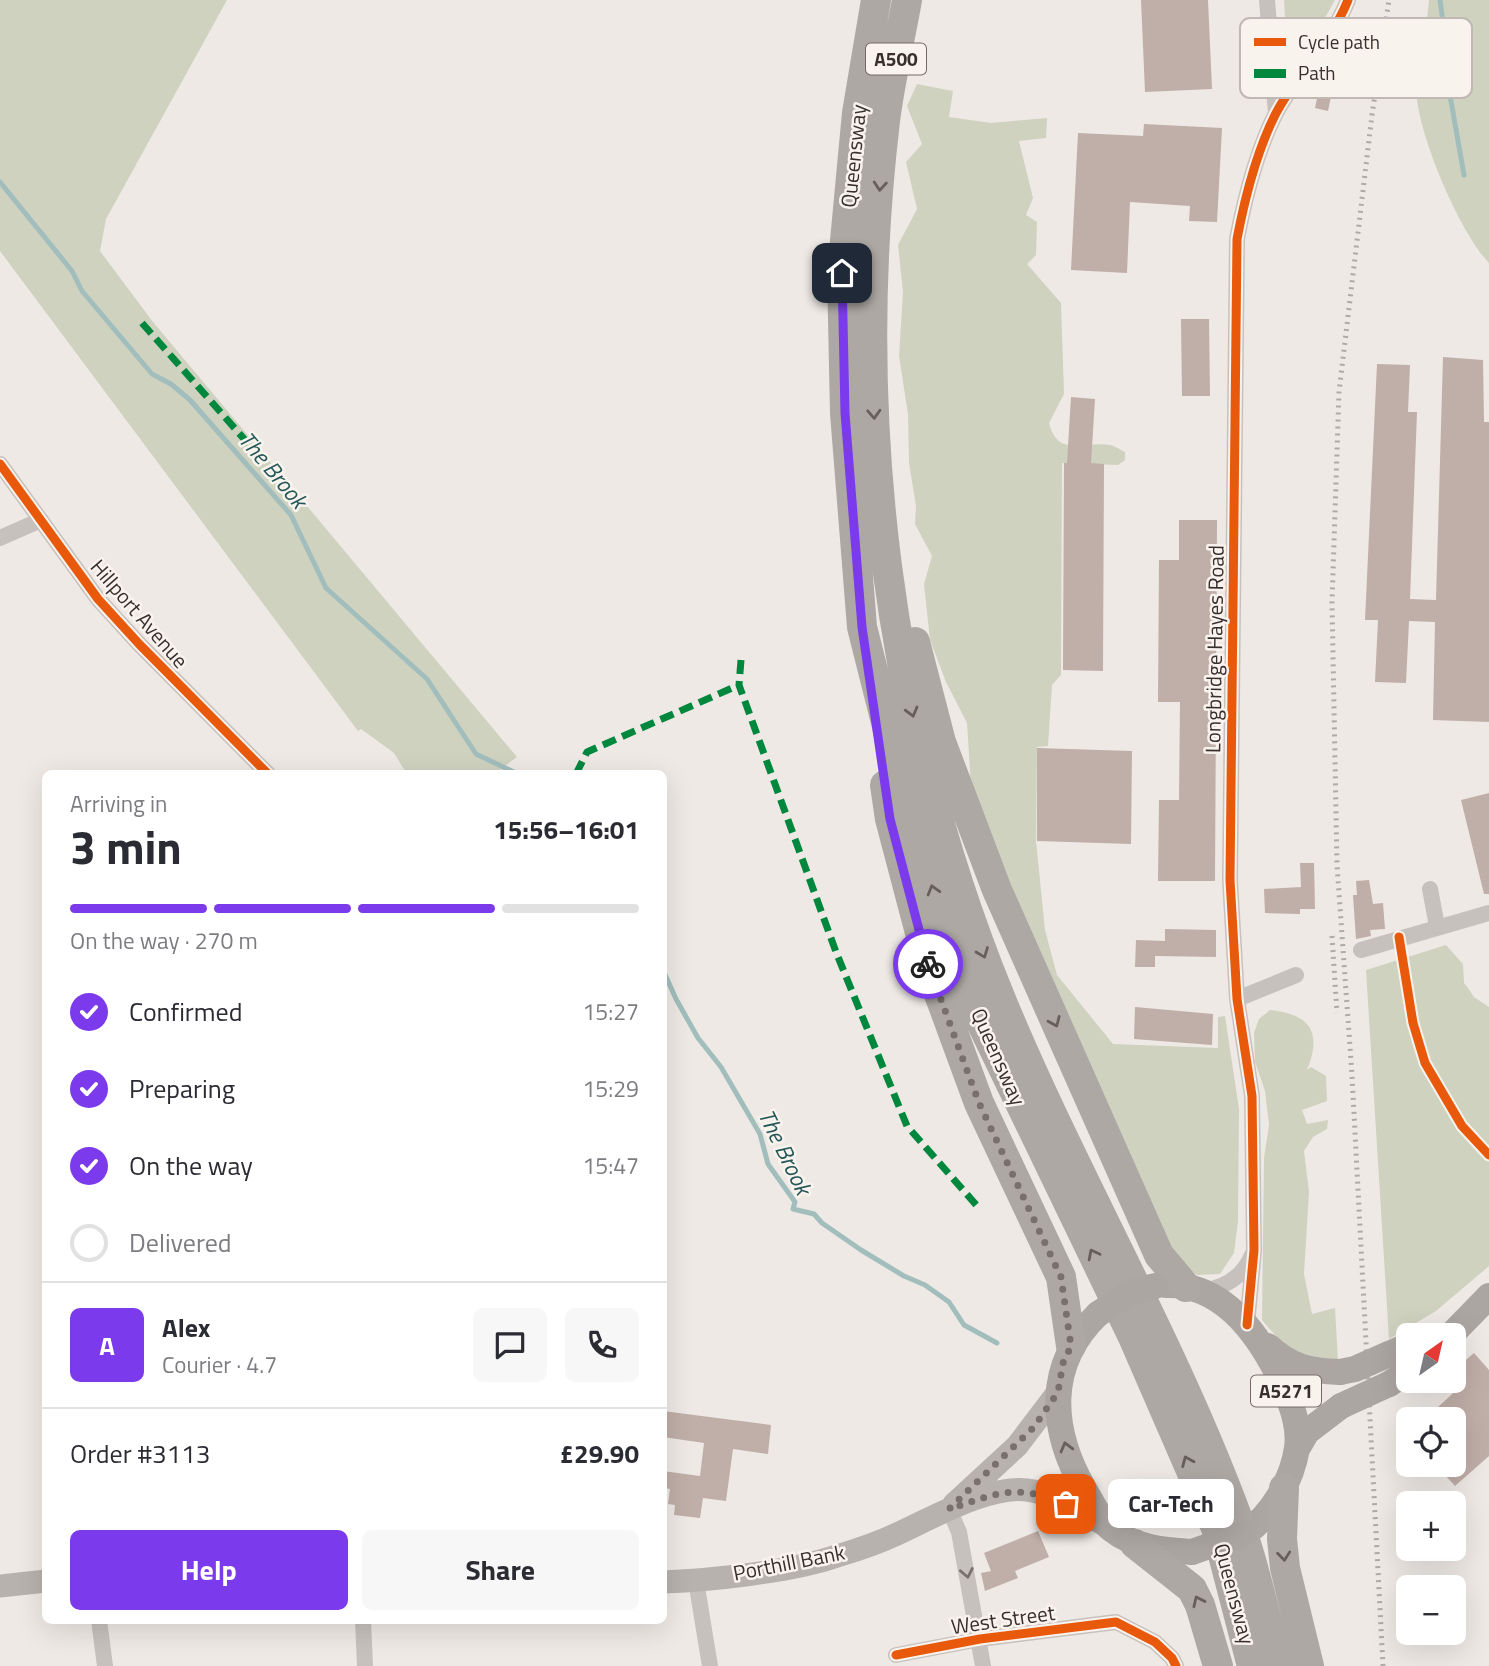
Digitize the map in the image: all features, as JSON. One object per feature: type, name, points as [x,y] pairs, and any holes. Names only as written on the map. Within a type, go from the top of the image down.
[{"type":"highway","name":"Queensway","points":[[876,0],[857,113],[842,273],[845,413],[862,627],[902,786],[942,922],[980,1020],[1121,1313],[1216,1528],[1252,1666]]},
{"type":"highway","name":"Queensway","points":[[907,0],[886,118],[873,264],[872,387],[879,508],[904,684],[949,853],[1000,997],[1041,1091],[1155,1324],[1213,1455],[1236,1513],[1279,1666]]},
{"type":"highway","points":[[879,508],[942,742],[997,890],[1159,1255],[1194,1289]]},
{"type":"highway","points":[[862,627],[890,819],[929,967],[979,1103],[1061,1277],[1071,1346]]},
{"type":"highway","points":[[1284,1488],[1284,1567],[1309,1666]]},
{"type":"highway","points":[[1135,1544],[1192,1589],[1213,1642],[1218,1666]]},
{"type":"main road","name":"A5271","points":[[1396,1364],[1340,1372],[1311,1371],[1294,1366],[1231,1310],[1194,1289],[1155,1286],[1129,1293],[1098,1314],[1071,1346],[1063,1363],[1058,1392],[1058,1409],[1066,1451],[1078,1478],[1110,1528],[1135,1544],[1161,1550],[1192,1552],[1246,1533],[1268,1512],[1284,1488],[1297,1449],[1307,1432],[1396,1366]]},
{"type":"main road","points":[[1449,1323],[1480,1305]]},
{"type":"main road","points":[[1463,1323],[1480,1305]]},
{"type":"main road","name":"A5271","points":[[1252,1331],[1277,1371],[1296,1420],[1297,1449]]},
{"type":"main road","name":"Porthill Bank","points":[[949,1509],[1017,1446],[1058,1392]]},
{"type":"main road","name":"Porthill Bank","points":[[667,1582],[696,1581],[833,1558],[896,1535],[949,1509],[1008,1490],[1027,1490],[1066,1504],[1110,1528]]},
{"type":"main road","points":[[0,1586],[42,1581]]},
{"type":"street","points":[[1267,0],[1268,18]]},
{"type":"street","name":"Longbridge Hayes Road","points":[[1338,18],[1348,0]]},
{"type":"street","points":[[1275,98],[1276,113]]},
{"type":"street","name":"Longbridge Hayes Road","points":[[1252,1331],[1252,1096],[1237,999],[1230,880],[1237,239],[1244,203],[1276,113],[1286,98]]},
{"type":"street","name":"Hillport Avenue","points":[[0,464],[98,599],[139,645],[264,770]]},
{"type":"street","points":[[0,538],[41,520]]},
{"type":"street","points":[[1430,889],[1437,926]]},
{"type":"street","points":[[1361,950],[1489,913]]},
{"type":"street","points":[[1237,999],[1296,975]]},
{"type":"street","points":[[1194,1289],[1228,1284],[1248,1264],[1254,1250]]},
{"type":"street","points":[[949,1509],[959,1532],[983,1666]]},
{"type":"street","points":[[696,1581],[710,1666]]},
{"type":"street","name":"West Street","points":[[896,1655],[980,1639],[1116,1622],[1155,1642],[1172,1658],[1176,1666]]},
{"type":"street","points":[[100,1624],[105,1666]]},
{"type":"street","points":[[363,1624],[365,1666]]},
{"type":"green space","points":[[0,0],[227,0],[106,219],[100,251],[153,322],[517,757],[500,770],[404,770],[394,753],[361,729],[358,731],[0,251]]},
{"type":"green space","points":[[1284,0],[1335,0],[1325,18],[1285,18]]},
{"type":"green space","points":[[1429,0],[1489,0],[1489,263],[1464,227],[1440,176],[1429,149],[1417,99],[1472,98],[1472,18],[1427,18]]},
{"type":"green space","points":[[917,84],[953,91],[949,117],[991,123],[1047,118],[1046,138],[1019,141],[1033,198],[1026,215],[1037,222],[1036,255],[1027,264],[1061,303],[1064,394],[1049,423],[1053,434],[1065,444],[1110,445],[1125,452],[1125,460],[1118,465],[1062,463],[1061,675],[1052,685],[1048,746],[1037,747],[1036,841],[1045,930],[1057,975],[1113,1044],[1218,1048],[1218,1017],[1225,1016],[1239,1109],[1238,1221],[1234,1253],[1220,1274],[1197,1275],[1167,1255],[1040,964],[971,787],[967,723],[946,682],[930,640],[924,584],[932,556],[915,524],[916,506],[909,463],[908,414],[899,356],[903,292],[898,245],[917,209],[906,162],[922,144],[907,106]]},
{"type":"green space","points":[[1446,945],[1463,964],[1464,983],[1474,997],[1489,1007],[1489,1266],[1436,1311],[1416,1323],[1396,1323],[1396,1335],[1389,1339],[1366,970]]},
{"type":"green space","points":[[1270,1010],[1294,1016],[1309,1027],[1313,1035],[1313,1045],[1307,1070],[1311,1067],[1326,1076],[1327,1101],[1302,1110],[1307,1124],[1328,1120],[1327,1129],[1313,1137],[1304,1151],[1309,1192],[1304,1274],[1312,1314],[1335,1308],[1338,1360],[1294,1350],[1279,1339],[1262,1320],[1264,1158],[1269,1125],[1265,1091],[1255,1062],[1254,1033],[1259,1019]]},
{"type":"building","points":[[1141,0],[1208,0],[1212,89],[1145,92]]},
{"type":"building","points":[[1317,98],[1331,98],[1328,111],[1315,108]]},
{"type":"building","points":[[1144,124],[1222,128],[1217,222],[1189,221],[1190,206],[1130,202],[1127,273],[1071,270],[1078,133],[1143,136]]},
{"type":"building","points":[[1181,319],[1209,319],[1210,396],[1182,396]]},
{"type":"building","points":[[1443,357],[1483,360],[1484,422],[1489,422],[1489,722],[1433,720],[1435,622],[1409,621],[1406,683],[1375,682],[1378,620],[1365,620],[1377,364],[1410,365],[1408,412],[1417,412],[1410,599],[1436,600]]},
{"type":"building","points":[[1071,397],[1095,399],[1091,463],[1104,464],[1103,671],[1063,670],[1064,463],[1067,463]]},
{"type":"building","points":[[1179,520],[1217,520],[1215,881],[1158,881],[1159,800],[1179,800],[1180,702],[1158,702],[1159,560],[1179,560]]},
{"type":"building","points":[[1037,748],[1132,751],[1131,844],[1037,841]]},
{"type":"building","points":[[1489,793],[1489,894],[1484,894],[1461,800]]},
{"type":"building","points":[[1300,863],[1314,863],[1315,909],[1300,909],[1300,914],[1265,913],[1264,889],[1301,887]]},
{"type":"building","points":[[1369,880],[1373,904],[1383,903],[1385,929],[1370,930],[1371,936],[1356,939],[1353,895],[1357,895],[1356,881]]},
{"type":"building","points":[[1165,929],[1216,930],[1216,957],[1155,956],[1155,967],[1135,967],[1136,940],[1165,941]]},
{"type":"building","points":[[1135,1007],[1213,1014],[1212,1045],[1134,1039]]},
{"type":"building","points":[[1474,1353],[1489,1370],[1489,1456],[1466,1476],[1466,1407],[1438,1407],[1453,1393],[1466,1393],[1466,1360]]},
{"type":"building","points":[[667,1412],[771,1425],[768,1454],[733,1449],[726,1501],[703,1498],[700,1518],[674,1515],[675,1505],[668,1504],[670,1489],[667,1489],[667,1472],[700,1476],[704,1443],[667,1438]]},
{"type":"building","points":[[1447,1477],[1465,1477],[1455,1486]]},
{"type":"building","points":[[1038,1531],[1049,1557],[1015,1571],[1018,1578],[985,1591],[981,1573],[991,1571],[984,1553]]},
{"type":"waterway","points":[[1440,0],[1442,18]]},
{"type":"waterway","points":[[1450,98],[1464,175]]},
{"type":"waterway","name":"The Brook","points":[[0,182],[72,271],[82,291],[152,374],[171,384],[190,400],[291,515],[326,588],[427,679],[476,754],[510,770]]},
{"type":"waterway","name":"The Brook","points":[[667,979],[698,1038],[721,1067],[760,1134],[768,1164],[795,1202],[793,1209],[814,1214],[822,1223],[861,1250],[904,1276],[925,1285],[949,1302],[964,1325],[997,1343]]},
{"type":"railway","points":[[1386,18],[1389,0]]},
{"type":"railway","points":[[1375,98],[1339,392],[1332,603],[1337,865],[1352,1075],[1383,1666]]},
{"type":"railway","points":[[1332,936],[1337,1013]]},
{"type":"marked path","points":[[142,323],[260,457]]},
{"type":"marked path","points":[[741,660],[739,685],[836,952],[907,1126],[978,1207]]},
{"type":"marked path","points":[[578,770],[587,752],[739,685]]},
{"type":"cycle path","points":[[1340,18],[1348,0]]},
{"type":"cycle path","points":[[1247,1325],[1254,1250],[1252,1096],[1237,999],[1230,880],[1237,239],[1262,144],[1284,98]]},
{"type":"cycle path","points":[[0,464],[98,599],[264,770]]},
{"type":"cycle path","points":[[1399,937],[1413,1023],[1425,1063],[1462,1126],[1489,1155]]},
{"type":"cycle path","points":[[896,1655],[980,1639],[1116,1622],[1155,1642],[1172,1658],[1176,1666]]},
{"type":"way so far","points":[[928,964],[979,1103],[1049,1246],[1061,1277],[1071,1346],[1063,1363],[1058,1392],[1034,1427],[949,1509],[1008,1490],[1027,1490],[1066,1504]]},
{"type":"place","name":"Car-Tech","points":[[1066,1504]]},
{"type":"route","points":[[842,273],[845,413],[862,627],[890,819],[928,964]]}]
